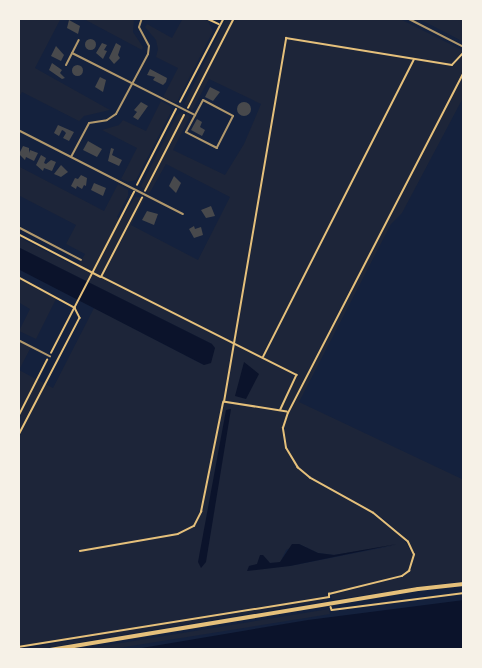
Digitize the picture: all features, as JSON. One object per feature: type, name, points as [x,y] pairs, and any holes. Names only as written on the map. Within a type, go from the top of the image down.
[{"type":"main road","points":[[50,650],[330,603],[464,584]]},
{"type":"street","points":[[71,157],[89,123],[113,118],[149,50],[139,27],[142,18]]},
{"type":"street","points":[[407,18],[464,48]]},
{"type":"street","points":[[66,65],[79,40]]},
{"type":"street","points":[[72,53],[195,115]]},
{"type":"street","points":[[203,100],[233,116],[217,148],[186,132],[195,115],[203,100]]},
{"type":"street","points":[[18,130],[183,214]]},
{"type":"street","points":[[18,227],[81,260]]},
{"type":"street","points":[[18,340],[50,356]]},
{"type":"path","points":[[206,18],[220,25]]},
{"type":"path","points":[[18,417],[224,18]]},
{"type":"path","points":[[101,277],[234,18]]},
{"type":"path","points":[[80,551],[178,534],[194,526],[201,512],[224,402],[286,38],[453,65],[464,52]]},
{"type":"path","points":[[262,357],[414,59]]},
{"type":"path","points":[[18,647],[329,597],[329,594],[405,574],[413,564],[414,555],[408,542],[383,520],[298,468],[284,442],[283,428],[288,413],[464,72]]},
{"type":"path","points":[[18,234],[297,375],[280,411]]},
{"type":"path","points":[[18,277],[74,308],[80,318],[18,437]]},
{"type":"path","points":[[224,402],[288,413]]},
{"type":"path","points":[[329,597],[332,610],[464,593]]},
{"type":"shaded area","points":[[18,18],[61,18],[35,68],[110,110],[84,116],[79,121],[22,92],[18,99]]},
{"type":"shaded area","points":[[82,18],[134,19],[133,32],[143,47],[142,50]]},
{"type":"shaded area","points":[[183,18],[201,18],[208,21],[213,31],[177,102],[174,102],[163,97],[178,68],[156,57],[158,49],[156,40],[145,27],[147,24],[172,38]]},
{"type":"shaded area","points":[[226,18],[398,18],[464,51],[464,96],[402,213],[391,224],[299,402],[464,480],[464,581],[332,600],[332,595],[403,576],[412,568],[414,554],[409,542],[384,519],[310,477],[295,464],[286,448],[285,423],[283,441],[291,460],[305,475],[372,513],[403,538],[413,555],[408,571],[402,575],[328,594],[328,596],[194,620],[327,598],[327,601],[34,650],[18,650],[108,634],[18,646],[18,340],[31,347],[19,370],[53,388],[94,308],[204,365],[212,344],[18,247],[18,237],[77,267],[85,254],[66,244],[76,225],[18,195],[18,166],[104,211],[118,184],[128,190],[128,196],[117,217],[121,220],[135,197],[145,198],[131,225],[198,260],[230,197],[166,164],[149,194],[141,186],[177,115],[181,112],[190,116],[173,150],[225,175],[244,144],[261,104],[209,79],[192,111],[184,104]],"holes":[[[299,544],[318,553],[334,555],[396,545],[290,566],[249,566],[280,563],[286,550]]]},
{"type":"shaded area","points":[[416,18],[464,18],[464,42],[427,23]]},
{"type":"shaded area","points":[[161,101],[170,106],[171,112],[136,180],[128,182],[121,179],[137,148],[102,130],[119,125],[123,120],[146,131]]},
{"type":"shaded area","points":[[18,247],[212,344],[215,348],[211,363],[204,365],[18,269]]},
{"type":"shaded area","points":[[18,277],[56,299],[36,339],[19,331],[30,309],[18,302]]},
{"type":"shaded area","points":[[244,362],[259,374],[246,399],[235,396]]},
{"type":"shaded area","points":[[231,409],[206,562],[201,568],[198,562],[226,410]]},
{"type":"shaded area","points":[[292,544],[299,544],[318,553],[334,555],[397,544],[290,566],[247,571],[249,566],[257,564],[260,555],[263,555],[270,563],[280,562]]},
{"type":"shaded area","points":[[464,600],[464,650],[130,650],[308,620]]},
{"type":"shaded area","points":[[329,609],[330,614],[106,650],[78,650]]},
{"type":"building","points":[[69,20],[80,26],[78,34],[67,28]]},
{"type":"building","points":[[90,38],[96,44],[90,50],[84,44]]},
{"type":"building","points":[[102,43],[107,45],[103,59],[96,53]]},
{"type":"building","points":[[116,43],[121,46],[118,55],[120,58],[114,64],[109,58]]},
{"type":"building","points":[[56,46],[64,55],[61,61],[51,56]]},
{"type":"building","points":[[52,63],[62,70],[60,73],[65,78],[62,79],[49,70]]},
{"type":"building","points":[[77,65],[81,66],[81,74],[77,75],[73,74],[72,70],[73,66]]},
{"type":"building","points":[[150,69],[167,78],[163,85],[153,80],[155,77],[147,75]]},
{"type":"building","points":[[100,77],[106,80],[103,92],[95,87]]},
{"type":"building","points":[[210,87],[220,92],[213,101],[205,97]]},
{"type":"building","points":[[141,102],[148,106],[138,120],[133,117],[137,112],[134,110]]},
{"type":"building","points":[[244,102],[249,104],[251,109],[249,114],[244,116],[239,114],[237,109],[239,104]]},
{"type":"building","points":[[197,119],[202,122],[200,127],[205,130],[202,136],[191,130]]},
{"type":"building","points":[[58,125],[74,132],[69,141],[63,138],[66,133],[64,131],[62,130],[59,136],[54,133]]},
{"type":"building","points":[[88,141],[102,149],[97,157],[83,150]]},
{"type":"building","points":[[23,146],[29,148],[29,153],[30,150],[38,153],[34,161],[26,157],[25,160],[19,154]]},
{"type":"building","points":[[111,148],[114,149],[112,155],[122,160],[119,166],[108,161]]},
{"type":"building","points":[[41,155],[46,158],[44,163],[46,164],[51,160],[56,162],[52,171],[44,168],[43,171],[36,165]]},
{"type":"building","points":[[61,165],[68,172],[61,177],[54,174]]},
{"type":"building","points":[[81,175],[87,178],[86,186],[84,185],[82,189],[77,186],[76,189],[71,186],[75,178],[78,179]]},
{"type":"building","points":[[174,176],[181,183],[176,193],[169,186]]},
{"type":"building","points":[[94,183],[106,188],[103,196],[91,190]]},
{"type":"building","points":[[211,206],[215,216],[206,218],[201,210]]},
{"type":"building","points":[[147,211],[158,214],[154,225],[142,220]]},
{"type":"building","points":[[194,226],[195,229],[201,227],[203,235],[194,238],[189,229]]}]
